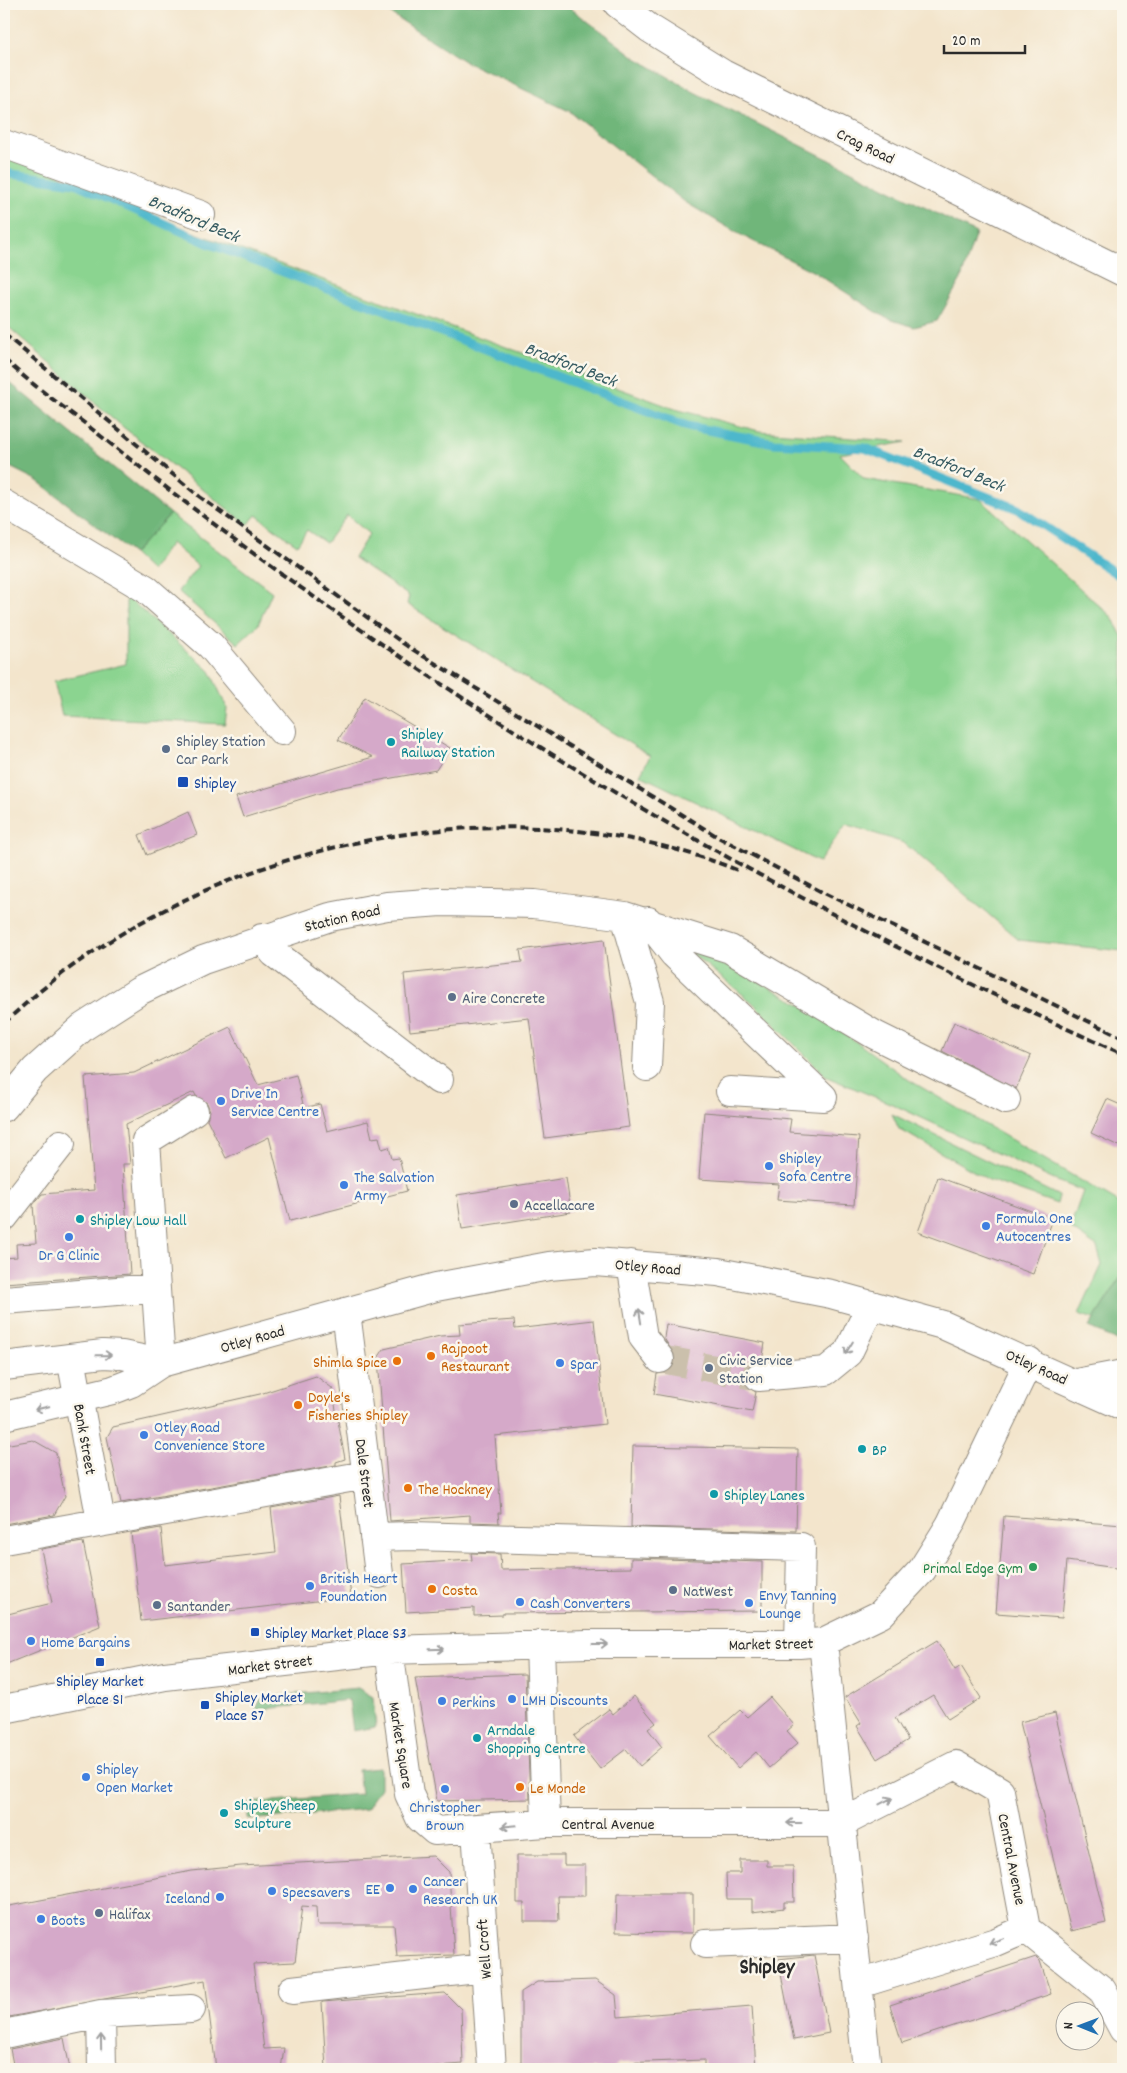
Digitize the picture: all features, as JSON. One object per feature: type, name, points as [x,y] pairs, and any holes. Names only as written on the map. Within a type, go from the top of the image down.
[{"type":"street","name":"Crag Road","points":[[618,4],[649,28],[724,74],[1123,272]]},
{"type":"street","points":[[4,144],[201,215]]},
{"type":"street","points":[[4,504],[146,589],[211,646],[282,731]]},
{"type":"street","name":"Station Road","points":[[4,1107],[35,1070],[83,1027],[138,991],[203,960],[262,938],[330,917],[387,906],[441,902],[534,904],[636,919],[730,949],[875,1035],[1006,1100]]},
{"type":"street","points":[[636,919],[650,1002],[647,1067]]},
{"type":"street","points":[[636,919],[823,1097],[730,1091]]},
{"type":"street","points":[[262,938],[274,953],[439,1080]]},
{"type":"street","points":[[161,1363],[146,1141],[194,1111]]},
{"type":"street","points":[[4,1217],[61,1144]]},
{"type":"street","name":"Otley Road","points":[[4,1416],[79,1399],[131,1383],[161,1363],[436,1287],[492,1275],[549,1266],[596,1262],[718,1272],[831,1294],[943,1325],[1029,1361],[1123,1406]]},
{"type":"street","points":[[631,1264],[643,1337],[660,1359]]},
{"type":"street","points":[[4,1300],[155,1288]]},
{"type":"street","points":[[759,1377],[826,1371],[848,1353],[870,1305]]},
{"type":"street","name":"Dale Street","points":[[346,1312],[379,1574]]},
{"type":"street","name":"Otley Road","points":[[4,1366],[103,1354],[122,1355],[161,1363]]},
{"type":"street","name":"Bank Street","points":[[71,1358],[101,1521]]},
{"type":"street","name":"Market Street","points":[[4,1709],[165,1676],[389,1650],[540,1645],[811,1643],[881,1614],[922,1570],[950,1524],[1029,1361]]},
{"type":"street","points":[[1076,1384],[1123,1374]]},
{"type":"street","points":[[4,1540],[101,1521],[366,1475]]},
{"type":"street","points":[[374,1537],[413,1536],[801,1547],[811,1643],[842,1823],[867,2069]]},
{"type":"street","points":[[540,1645],[546,1823]]},
{"type":"street","name":"Market Square","points":[[389,1650],[409,1794],[420,1818],[435,1830]]},
{"type":"street","name":"Central Avenue","points":[[435,1830],[476,1829],[546,1823],[842,1823],[956,1765],[1000,1791],[1026,1929]]},
{"type":"street","name":"Well Croft","points":[[476,1829],[492,2069]]},
{"type":"street","points":[[859,1984],[996,1942],[1026,1929],[1102,1990],[1123,2029]]},
{"type":"street","points":[[705,1944],[854,1938]]},
{"type":"street","points":[[292,1990],[484,1968]]},
{"type":"street","points":[[4,2034],[101,2014],[191,2009]]},
{"type":"street","points":[[101,2014],[102,2069]]},
{"type":"green space","points":[[376,4],[565,4],[636,58],[694,92],[976,233],[961,279],[937,321],[914,327],[886,318],[814,272],[739,234],[685,202],[569,111],[464,61]]},
{"type":"green space","points":[[4,157],[55,173],[190,231],[675,409],[759,431],[906,442],[840,454],[864,479],[980,499],[1112,617],[1123,638],[1123,951],[1019,940],[904,843],[846,824],[819,862],[640,775],[650,756],[407,604],[409,596],[354,558],[369,534],[347,515],[326,543],[307,530],[297,545],[256,515],[248,525],[123,427],[4,323]]},
{"type":"green space","points":[[4,378],[170,514],[133,554],[36,480],[4,464]]},
{"type":"green space","points":[[170,514],[272,592],[258,625],[238,644],[178,591],[198,566],[171,543],[151,571],[133,554]]},
{"type":"green space","points":[[126,596],[210,671],[227,708],[225,724],[62,716],[54,681],[126,664]]},
{"type":"green space","points":[[685,948],[725,962],[819,1015],[909,1080],[1123,1205],[1123,1274],[1094,1319],[1079,1314],[1102,1265],[1097,1247],[1070,1228],[1083,1191],[1052,1179],[892,1104],[827,1077],[752,1002]]},
{"type":"green space","points":[[892,1114],[1059,1196],[1057,1204],[989,1180],[899,1129]]},
{"type":"green space","points":[[1123,1274],[1123,1344],[1089,1327]]},
{"type":"green space","points":[[358,1688],[373,1697],[376,1727],[353,1731],[349,1700],[255,1710],[262,1697]]},
{"type":"green space","points":[[380,1768],[380,1788],[366,1809],[248,1820],[248,1803],[361,1794],[358,1770]]},
{"type":"building","name":"Shipley Railway Station","points":[[365,697],[450,748],[436,770],[337,788],[243,817],[236,797],[373,757],[338,740]]},
{"type":"building","points":[[188,812],[197,835],[147,855],[139,835]]},
{"type":"building","points":[[604,939],[629,1127],[545,1138],[529,1018],[410,1031],[404,974],[522,962],[520,950]]},
{"type":"building","points":[[954,1022],[1031,1056],[1016,1089],[942,1051]]},
{"type":"building","points":[[230,1027],[258,1085],[296,1075],[304,1108],[320,1104],[327,1131],[368,1121],[372,1138],[379,1137],[382,1149],[389,1147],[392,1159],[399,1158],[407,1191],[290,1221],[269,1137],[226,1158],[207,1119],[210,1111],[207,1103],[196,1096],[194,1092],[126,1124],[130,1164],[123,1164],[130,1274],[4,1283],[4,1258],[17,1257],[16,1244],[36,1243],[33,1205],[42,1194],[94,1190],[85,1077],[134,1073]]},
{"type":"building","points":[[1107,1099],[1123,1106],[1123,1148],[1091,1133]]},
{"type":"building","points":[[704,1112],[791,1119],[789,1132],[859,1137],[854,1205],[777,1200],[779,1184],[699,1179]]},
{"type":"building","name":"Formula One Autocentres","points":[[938,1177],[1053,1219],[1033,1274],[918,1232]]},
{"type":"building","name":"Accellacare","points":[[566,1178],[571,1212],[462,1229],[457,1195]]},
{"type":"building","points":[[514,1320],[515,1329],[594,1320],[605,1424],[495,1436],[501,1513],[498,1513],[499,1523],[470,1522],[470,1515],[390,1521],[378,1358],[384,1349],[440,1336],[460,1335],[459,1324]]},
{"type":"building","name":"Civic Service Station","points":[[666,1324],[765,1343],[762,1361],[750,1364],[743,1378],[746,1386],[756,1392],[752,1412],[654,1394],[657,1374],[669,1372],[675,1364],[675,1356],[664,1338]]},
{"type":"building","points":[[316,1376],[332,1388],[345,1459],[336,1462],[336,1465],[121,1503],[107,1437],[113,1427],[260,1394]]},
{"type":"building","points":[[33,1440],[56,1453],[65,1496],[54,1515],[4,1524],[4,1445]]},
{"type":"building","name":"Shipley Lanes","points":[[633,1446],[798,1449],[796,1531],[631,1527]]},
{"type":"building","points":[[339,1496],[351,1597],[141,1621],[131,1533],[161,1528],[165,1565],[276,1552],[271,1508]]},
{"type":"building","name":"Primal Edge Gym","points":[[1004,1516],[1123,1525],[1123,1569],[1067,1561],[1062,1618],[996,1613]]},
{"type":"building","points":[[83,1542],[100,1626],[4,1665],[4,1615],[52,1603],[41,1549]]},
{"type":"building","points":[[471,1553],[500,1554],[501,1570],[631,1568],[631,1558],[762,1562],[762,1611],[503,1613],[503,1615],[474,1616],[474,1608],[406,1612],[403,1564],[472,1560]]},
{"type":"building","points":[[937,1641],[955,1670],[961,1666],[981,1698],[948,1719],[933,1695],[895,1718],[908,1740],[877,1759],[857,1726],[861,1723],[845,1697]]},
{"type":"building","name":"Arndale Shopping Centre","points":[[525,1674],[530,1799],[437,1801],[415,1678]]},
{"type":"building","points":[[634,1696],[656,1723],[648,1729],[662,1747],[640,1766],[626,1749],[600,1769],[574,1736],[609,1709],[613,1714]]},
{"type":"building","points":[[770,1697],[794,1725],[787,1731],[798,1743],[769,1768],[756,1752],[738,1768],[710,1736],[740,1710],[747,1717]]},
{"type":"building","points":[[1055,1713],[1106,1923],[1071,1931],[1020,1722]]},
{"type":"building","points":[[517,1855],[564,1855],[564,1865],[585,1865],[585,1896],[558,1896],[559,1921],[524,1921],[524,1903],[517,1903]]},
{"type":"building","points":[[433,1856],[449,1872],[454,1955],[397,1957],[394,1925],[317,1925],[316,1907],[302,1906],[295,1962],[253,1964],[264,2049],[284,2048],[281,2069],[216,2069],[205,1980],[4,2018],[4,1907],[192,1871],[241,1866]]},
{"type":"building","points":[[740,1860],[767,1860],[767,1866],[793,1866],[794,1902],[784,1902],[784,1908],[752,1912],[752,1899],[727,1899],[726,1873],[740,1873]]},
{"type":"building","points":[[617,1894],[693,1894],[693,1933],[616,1932]]},
{"type":"building","points":[[814,1955],[829,2033],[794,2040],[778,1959]]},
{"type":"building","points":[[1036,1957],[1040,1961],[1051,1994],[902,2043],[890,2005]]},
{"type":"building","points":[[595,1980],[616,1995],[618,2017],[752,2006],[756,2069],[704,2069],[704,2060],[619,2063],[611,2069],[521,2069],[521,1992],[537,1982]]},
{"type":"building","points":[[445,1993],[461,2009],[463,2064],[402,2069],[326,2069],[322,2002]]},
{"type":"building","points":[[64,2038],[70,2069],[14,2069],[10,2049]]},
{"type":"waterway","name":"Bradford Beck","points":[[4,173],[75,183],[205,242],[687,426],[774,443],[865,448],[1018,509],[1123,578]]},
{"type":"tunnel","points":[[660,1359],[759,1377]]},
{"type":"railway","points":[[4,334],[200,497],[407,646],[718,837],[824,893],[1123,1038]]},
{"type":"railway","points":[[4,359],[45,393],[234,539],[339,614],[445,686],[554,755],[664,821],[776,884],[890,944],[1123,1054]]},
{"type":"railway","points":[[4,1023],[67,970],[149,918],[228,881],[310,854],[396,836],[483,828],[570,830],[655,844],[737,870]]},
{"type":"place","name":"Shipley Railway Station","points":[[391,742]]},
{"type":"place","name":"Shipley Station Car Park","points":[[166,749]]},
{"type":"place","name":"Shipley","points":[[183,782]]},
{"type":"place","name":"Aire Concrete","points":[[452,997]]},
{"type":"place","name":"Drive In Service Centre","points":[[221,1101]]},
{"type":"place","name":"Shipley Sofa Centre","points":[[769,1166]]},
{"type":"place","name":"The Salvation Army","points":[[344,1185]]},
{"type":"place","name":"Accellacare","points":[[514,1204]]},
{"type":"place","name":"Shipley Low Hall","points":[[80,1219]]},
{"type":"place","name":"Formula One Autocentres","points":[[986,1226]]},
{"type":"place","name":"Dr G Clinic","points":[[69,1237]]},
{"type":"place","name":"Rajpoot Restaurant","points":[[431,1356]]},
{"type":"place","name":"Shimla Spice","points":[[397,1361]]},
{"type":"place","name":"Spar","points":[[560,1363]]},
{"type":"place","name":"Civic Service Station","points":[[709,1368]]},
{"type":"place","name":"Doyle's Fisheries Shipley","points":[[298,1405]]},
{"type":"place","name":"Otley Road Convenience Store","points":[[144,1435]]},
{"type":"place","name":"BP","points":[[862,1449]]},
{"type":"place","name":"The Hockney","points":[[408,1488]]},
{"type":"place","name":"Shipley Lanes","points":[[714,1494]]},
{"type":"place","name":"Primal Edge Gym","points":[[1033,1567]]},
{"type":"place","name":"British Heart Foundation","points":[[310,1586]]},
{"type":"place","name":"Costa","points":[[432,1589]]},
{"type":"place","name":"NatWest","points":[[673,1590]]},
{"type":"place","name":"Cash Converters","points":[[520,1602]]},
{"type":"place","name":"Envy Tanning Lounge","points":[[749,1603]]},
{"type":"place","name":"Santander","points":[[157,1605]]},
{"type":"place","name":"Shipley Market Place S3","points":[[255,1632]]},
{"type":"place","name":"Home Bargains","points":[[31,1641]]},
{"type":"place","name":"Shipley Market Place S1","points":[[100,1662]]},
{"type":"place","name":"LMH Discounts","points":[[512,1699]]},
{"type":"place","name":"Perkins","points":[[442,1701]]},
{"type":"place","name":"Shipley Market Place S7","points":[[205,1705]]},
{"type":"place","name":"Arndale Shopping Centre","points":[[477,1738]]},
{"type":"place","name":"Shipley Open Market","points":[[86,1777]]},
{"type":"place","name":"Le Monde","points":[[520,1787]]},
{"type":"place","name":"Christopher Brown","points":[[445,1789]]},
{"type":"place","name":"Shipley Sheep Sculpture","points":[[224,1813]]},
{"type":"place","name":"EE","points":[[390,1888]]},
{"type":"place","name":"Cancer Research UK","points":[[413,1889]]},
{"type":"place","name":"Specsavers","points":[[272,1891]]},
{"type":"place","name":"Iceland","points":[[220,1897]]},
{"type":"place","name":"Halifax","points":[[99,1913]]},
{"type":"place","name":"Boots","points":[[41,1919]]},
{"type":"district","name":"Shipley","points":[[767,1966]]}]
